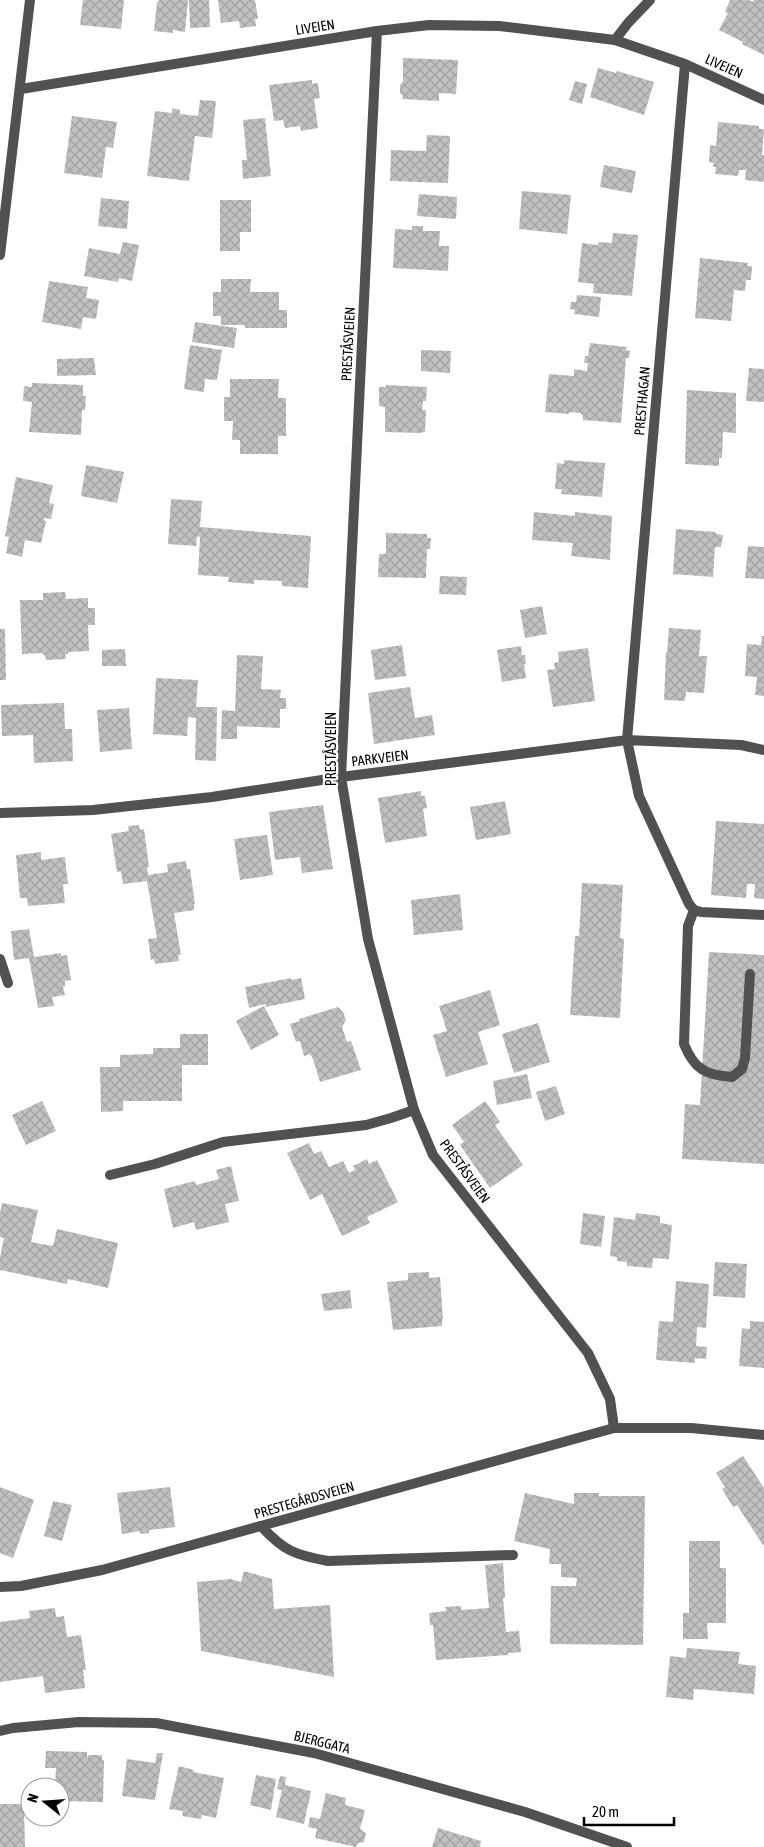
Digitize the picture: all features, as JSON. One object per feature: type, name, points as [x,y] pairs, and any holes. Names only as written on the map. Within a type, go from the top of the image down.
[{"type":"street","points":[[0,255],[30,0]]},
{"type":"street","points":[[615,40],[650,0]]},
{"type":"street","name":"LIVEIEN","points":[[21,89],[377,31],[429,25],[499,26],[615,40],[686,64],[764,100]]},
{"type":"street","name":"PRESTÅSVEIEN","points":[[377,31],[341,777],[368,939],[414,1110],[433,1155],[588,1353],[610,1399],[614,1428]]},
{"type":"street","name":"PRESTHAGAN","points":[[686,64],[627,740],[639,796],[686,900],[694,910]]},
{"type":"street","name":"PARKVEIEN","points":[[0,813],[103,809],[212,797],[341,777],[627,740],[741,746],[764,750]]},
{"type":"street","points":[[750,974],[745,1058],[742,1069],[732,1077],[713,1075],[702,1070],[690,1057],[684,1044],[688,926],[694,910],[764,915]]},
{"type":"street","points":[[0,959],[8,983]]},
{"type":"street","points":[[110,1175],[155,1164],[223,1142],[366,1125],[414,1110]]},
{"type":"street","name":"PRESTEGÅRDSVEIEN","points":[[0,1587],[21,1586],[102,1570],[614,1428],[691,1428],[764,1435]]},
{"type":"street","points":[[261,1526],[276,1543],[304,1556],[328,1561],[513,1555]]},
{"type":"street","name":"BJERGGATA","points":[[0,1731],[13,1728],[79,1722],[156,1723],[314,1753],[525,1812],[627,1847]]},
{"type":"building","points":[[83,0],[124,0],[121,29],[80,25]]},
{"type":"building","points":[[159,0],[188,0],[185,32],[173,30],[173,33],[154,31],[157,2]]},
{"type":"building","points":[[189,0],[209,0],[210,27],[190,28]]},
{"type":"building","points":[[218,0],[255,0],[258,19],[255,19],[256,26],[240,28],[239,21],[221,23]]},
{"type":"building","points":[[730,0],[749,0],[753,2],[754,0],[764,0],[764,55],[719,30],[728,13],[725,12]]},
{"type":"building","points":[[403,58],[458,60],[456,94],[439,93],[439,101],[402,99],[400,85],[403,82]]},
{"type":"building","points":[[598,68],[616,73],[617,71],[654,82],[644,115],[590,97]]},
{"type":"building","points":[[312,80],[312,84],[318,83],[320,98],[314,99],[318,128],[301,131],[300,126],[285,128],[283,120],[274,121],[269,85]]},
{"type":"building","points":[[575,81],[587,84],[582,104],[569,100]]},
{"type":"building","points":[[200,100],[216,101],[212,138],[195,136],[189,181],[147,176],[155,111],[172,113],[172,108],[180,110],[180,114],[198,116]]},
{"type":"building","points":[[72,116],[117,122],[113,148],[106,147],[102,178],[64,173]]},
{"type":"building","points":[[265,118],[271,176],[243,179],[242,160],[247,160],[243,120]]},
{"type":"building","points":[[718,122],[759,126],[759,129],[764,129],[762,155],[764,155],[764,182],[745,180],[746,170],[739,170],[738,176],[715,174],[716,167],[713,167],[714,163],[709,162],[710,145],[716,146]]},
{"type":"building","points":[[427,135],[450,136],[448,183],[390,181],[391,150],[426,151]]},
{"type":"building","points":[[604,165],[636,171],[632,193],[600,187]]},
{"type":"building","points":[[522,191],[571,195],[567,234],[519,229]]},
{"type":"building","points":[[419,194],[457,197],[456,219],[417,216]]},
{"type":"building","points":[[101,198],[129,201],[127,229],[98,226]]},
{"type":"building","points":[[220,200],[251,200],[251,232],[240,232],[240,251],[220,251]]},
{"type":"building","points":[[412,226],[423,226],[423,231],[440,231],[439,246],[449,246],[448,271],[393,268],[395,229],[412,230]]},
{"type":"building","points":[[613,233],[638,235],[632,296],[593,293],[594,284],[578,282],[582,243],[598,245],[598,242],[612,243]]},
{"type":"building","points":[[123,242],[139,245],[132,281],[119,278],[118,282],[84,276],[89,248],[120,254]]},
{"type":"building","points":[[700,258],[748,263],[747,266],[752,266],[751,280],[746,280],[745,291],[734,290],[731,321],[695,318]]},
{"type":"building","points":[[221,279],[251,279],[250,292],[279,292],[279,310],[287,310],[287,328],[245,328],[245,325],[221,325],[221,316],[213,316],[213,292],[221,292]]},
{"type":"building","points":[[49,281],[88,287],[86,298],[99,300],[96,319],[83,317],[81,329],[42,322]]},
{"type":"building","points":[[577,295],[601,297],[599,317],[574,314],[575,310],[570,309],[571,302],[576,302]]},
{"type":"building","points":[[195,322],[237,328],[234,348],[192,342]]},
{"type":"building","points":[[590,343],[627,347],[626,350],[630,351],[629,358],[626,358],[621,423],[583,420],[581,413],[545,412],[549,374],[574,376],[574,369],[587,371],[588,363],[584,363],[585,356],[588,356]]},
{"type":"building","points":[[190,345],[222,350],[217,380],[205,379],[204,392],[184,389]]},
{"type":"building","points":[[421,350],[451,351],[450,373],[421,371]]},
{"type":"building","points":[[94,358],[96,375],[57,376],[57,359]]},
{"type":"building","points":[[749,368],[764,369],[764,402],[746,401]]},
{"type":"building","points":[[230,379],[279,379],[278,398],[286,398],[286,436],[278,436],[278,454],[240,454],[240,440],[232,440],[233,421],[224,421],[224,397],[230,397]]},
{"type":"building","points":[[32,383],[83,385],[83,396],[86,396],[85,410],[82,410],[81,435],[29,432],[32,402],[23,401],[24,386],[32,387]]},
{"type":"building","points":[[386,385],[427,387],[426,401],[423,401],[422,410],[426,410],[425,432],[385,432],[385,407],[379,406],[379,387],[386,387]]},
{"type":"building","points":[[687,390],[736,393],[736,433],[723,432],[722,458],[719,458],[719,466],[685,464]]},
{"type":"building","points":[[564,460],[605,463],[602,497],[561,494],[562,489],[555,489],[557,463],[564,464]]},
{"type":"building","points":[[86,465],[124,472],[117,503],[81,496]]},
{"type":"building","points":[[16,477],[53,485],[49,503],[54,504],[51,519],[44,518],[46,521],[41,543],[25,540],[22,557],[6,553],[9,537],[5,536]]},
{"type":"building","points":[[171,499],[202,501],[200,527],[311,536],[308,588],[282,586],[282,581],[254,580],[254,584],[228,582],[229,577],[198,575],[200,537],[197,536],[196,546],[168,544]]},
{"type":"building","points":[[534,512],[575,516],[575,512],[612,516],[610,560],[571,556],[573,543],[532,540]]},
{"type":"building","points":[[676,529],[716,532],[716,534],[723,535],[721,547],[715,547],[713,577],[673,574]]},
{"type":"building","points":[[386,533],[427,534],[427,538],[431,538],[430,549],[427,549],[426,578],[378,577],[379,554],[386,554]]},
{"type":"building","points":[[748,546],[764,547],[764,579],[745,578]]},
{"type":"building","points":[[440,576],[467,577],[466,595],[439,594]]},
{"type":"building","points":[[65,592],[66,599],[88,598],[88,608],[95,608],[95,625],[88,625],[89,651],[68,652],[68,654],[65,654],[66,659],[46,660],[43,653],[22,654],[20,600],[43,600],[43,593]]},
{"type":"building","points":[[542,606],[547,634],[525,638],[520,610]]},
{"type":"building","points":[[669,628],[701,630],[699,656],[707,656],[704,693],[686,692],[685,701],[664,700]]},
{"type":"building","points":[[0,629],[5,629],[6,680],[0,680]]},
{"type":"building","points":[[762,636],[764,636],[764,696],[755,695],[757,677],[745,676],[747,644],[761,645]]},
{"type":"building","points":[[402,645],[406,676],[375,680],[371,650]]},
{"type":"building","points":[[521,646],[522,655],[525,655],[526,678],[502,682],[497,650]]},
{"type":"building","points":[[588,648],[595,701],[553,707],[547,670],[555,669],[554,663],[559,662],[558,652]]},
{"type":"building","points":[[125,649],[126,666],[102,666],[102,650]]},
{"type":"building","points":[[237,655],[263,656],[261,689],[281,690],[280,698],[286,698],[286,709],[280,709],[280,728],[237,726],[237,739],[221,739],[222,710],[235,711]]},
{"type":"building","points":[[156,678],[198,680],[196,707],[217,707],[216,761],[195,760],[196,718],[188,717],[187,736],[153,734]]},
{"type":"building","points":[[410,687],[415,718],[432,715],[435,735],[374,744],[368,693]]},
{"type":"building","points":[[64,703],[65,729],[72,729],[73,761],[34,763],[33,735],[2,736],[1,705]]},
{"type":"building","points":[[129,708],[132,749],[100,752],[97,710]]},
{"type":"building","points":[[421,791],[421,796],[425,796],[427,808],[423,809],[427,836],[385,843],[378,798]]},
{"type":"building","points":[[505,801],[511,834],[476,840],[470,807]]},
{"type":"building","points":[[323,805],[333,869],[302,873],[300,857],[275,860],[269,812]]},
{"type":"building","points":[[716,821],[764,824],[764,899],[754,898],[755,884],[747,884],[746,898],[711,895]]},
{"type":"building","points":[[139,825],[140,830],[144,829],[149,867],[147,867],[148,875],[168,872],[167,864],[186,861],[187,869],[190,869],[195,904],[194,910],[174,913],[181,955],[178,955],[179,961],[155,964],[154,959],[151,960],[148,939],[157,938],[147,881],[123,884],[121,871],[117,872],[111,834],[129,831],[128,826]]},
{"type":"building","points":[[267,835],[273,875],[240,880],[234,839]]},
{"type":"building","points":[[41,852],[41,860],[65,857],[68,884],[63,884],[65,903],[28,906],[27,898],[20,898],[16,855]]},
{"type":"building","points":[[582,883],[623,885],[620,938],[624,939],[620,1018],[570,1015],[575,936],[579,936]]},
{"type":"building","points":[[460,894],[463,930],[414,935],[411,900]]},
{"type":"building","points":[[29,929],[34,957],[61,953],[61,956],[67,955],[71,980],[65,981],[65,986],[63,986],[65,995],[52,997],[54,1006],[38,1008],[29,958],[14,960],[11,931]]},
{"type":"building","points":[[709,952],[764,955],[764,1164],[682,1159],[685,1104],[700,1105]]},
{"type":"building","points":[[291,978],[291,980],[301,978],[305,999],[266,1007],[266,1004],[249,1008],[245,987]]},
{"type":"building","points":[[490,990],[500,1025],[478,1032],[488,1064],[446,1077],[433,1035],[447,1031],[439,1006]]},
{"type":"building","points":[[264,1006],[279,1035],[251,1050],[236,1021]]},
{"type":"building","points":[[338,1007],[343,1012],[346,1020],[342,1027],[347,1042],[351,1041],[361,1070],[320,1082],[313,1059],[310,1054],[304,1056],[300,1041],[296,1042],[290,1024],[300,1021],[299,1019]]},
{"type":"building","points":[[538,1023],[550,1062],[514,1073],[502,1034]]},
{"type":"building","points":[[180,1034],[208,1034],[208,1065],[182,1065],[182,1101],[123,1101],[123,1111],[101,1112],[100,1067],[120,1067],[120,1055],[153,1054],[153,1048],[180,1048]]},
{"type":"building","points":[[527,1074],[532,1098],[497,1105],[493,1081]]},
{"type":"building","points":[[556,1086],[565,1114],[545,1121],[536,1092]]},
{"type":"building","points":[[42,1101],[56,1131],[26,1145],[12,1115]]},
{"type":"building","points":[[485,1101],[500,1122],[495,1125],[523,1165],[490,1188],[460,1145],[464,1142],[452,1125]]},
{"type":"building","points":[[309,1143],[314,1154],[321,1151],[329,1167],[343,1161],[349,1173],[355,1170],[353,1166],[367,1159],[369,1164],[377,1160],[398,1202],[367,1217],[370,1223],[342,1236],[322,1194],[310,1200],[287,1153]]},
{"type":"building","points":[[231,1166],[239,1201],[225,1204],[229,1222],[196,1230],[194,1222],[173,1228],[164,1189],[195,1181],[196,1185],[219,1179],[216,1170]]},
{"type":"building","points":[[2,1203],[38,1210],[31,1242],[53,1246],[57,1229],[118,1243],[108,1288],[68,1279],[67,1284],[0,1270],[0,1257],[4,1238],[0,1237]]},
{"type":"building","points":[[583,1213],[605,1216],[601,1247],[580,1244]]},
{"type":"building","points":[[636,1213],[660,1216],[660,1223],[672,1225],[669,1259],[653,1258],[652,1268],[627,1266],[627,1262],[617,1261],[617,1257],[610,1256],[614,1217],[635,1220]]},
{"type":"building","points":[[715,1262],[747,1264],[745,1298],[713,1296]]},
{"type":"building","points":[[429,1272],[429,1278],[440,1277],[442,1326],[393,1330],[387,1282],[408,1280],[408,1273]]},
{"type":"building","points":[[676,1281],[709,1284],[706,1328],[697,1327],[696,1346],[707,1347],[706,1359],[695,1358],[695,1363],[656,1360],[659,1321],[673,1322]]},
{"type":"building","points":[[350,1290],[352,1308],[324,1311],[321,1294]]},
{"type":"building","points":[[750,1321],[764,1322],[764,1368],[739,1366],[742,1328],[750,1329]]},
{"type":"building","points":[[743,1456],[764,1488],[764,1545],[737,1505],[733,1507],[722,1489],[725,1487],[716,1473]]},
{"type":"building","points":[[0,1487],[34,1500],[13,1558],[0,1553]]},
{"type":"building","points":[[170,1487],[175,1527],[149,1530],[149,1533],[140,1534],[140,1531],[122,1534],[117,1493]]},
{"type":"building","points":[[525,1493],[574,1504],[574,1493],[599,1493],[599,1496],[645,1496],[643,1645],[550,1644],[551,1586],[576,1586],[577,1578],[561,1577],[561,1564],[549,1564],[550,1549],[514,1541]]},
{"type":"building","points":[[53,1501],[72,1505],[62,1541],[44,1536]]},
{"type":"building","points":[[689,1541],[720,1541],[720,1568],[726,1568],[726,1623],[707,1623],[708,1639],[683,1639],[683,1613],[689,1613]]},
{"type":"building","points":[[503,1563],[505,1597],[503,1598],[506,1632],[519,1631],[521,1652],[508,1653],[508,1655],[436,1660],[433,1625],[430,1625],[429,1613],[446,1611],[445,1607],[461,1606],[461,1610],[489,1608],[485,1565]]},
{"type":"building","points":[[244,1571],[272,1579],[274,1609],[330,1605],[334,1677],[201,1651],[197,1582],[231,1579],[241,1582]]},
{"type":"building","points":[[55,1608],[56,1617],[64,1616],[67,1637],[81,1635],[86,1670],[83,1670],[85,1688],[45,1693],[43,1676],[0,1682],[0,1622],[30,1618],[29,1611]]},
{"type":"building","points":[[687,1648],[740,1652],[738,1664],[756,1666],[754,1694],[694,1689],[693,1700],[666,1697],[670,1656],[686,1658]]},
{"type":"building","points":[[46,1751],[87,1752],[87,1760],[88,1755],[102,1755],[102,1760],[104,1760],[103,1802],[70,1801],[70,1777],[56,1777],[56,1768],[45,1768]]},
{"type":"building","points":[[157,1753],[163,1753],[155,1800],[122,1796],[127,1759],[155,1763]]},
{"type":"building","points":[[179,1766],[194,1770],[193,1772],[224,1778],[216,1818],[202,1815],[201,1819],[182,1816],[183,1811],[169,1809]]},
{"type":"building","points":[[256,1775],[276,1779],[271,1810],[250,1805]]},
{"type":"building","points":[[280,1776],[286,1777],[285,1785],[311,1791],[304,1824],[276,1817],[282,1790],[277,1789]]},
{"type":"building","points":[[326,1793],[346,1798],[345,1805],[365,1810],[360,1829],[366,1833],[364,1842],[358,1843],[356,1847],[315,1838],[317,1829],[308,1827],[310,1817],[320,1819]]},
{"type":"building","points":[[0,1804],[20,1804],[20,1827],[25,1827],[25,1847],[0,1847]]},
{"type":"building","points":[[438,1828],[481,1841],[480,1847],[432,1847]]}]
